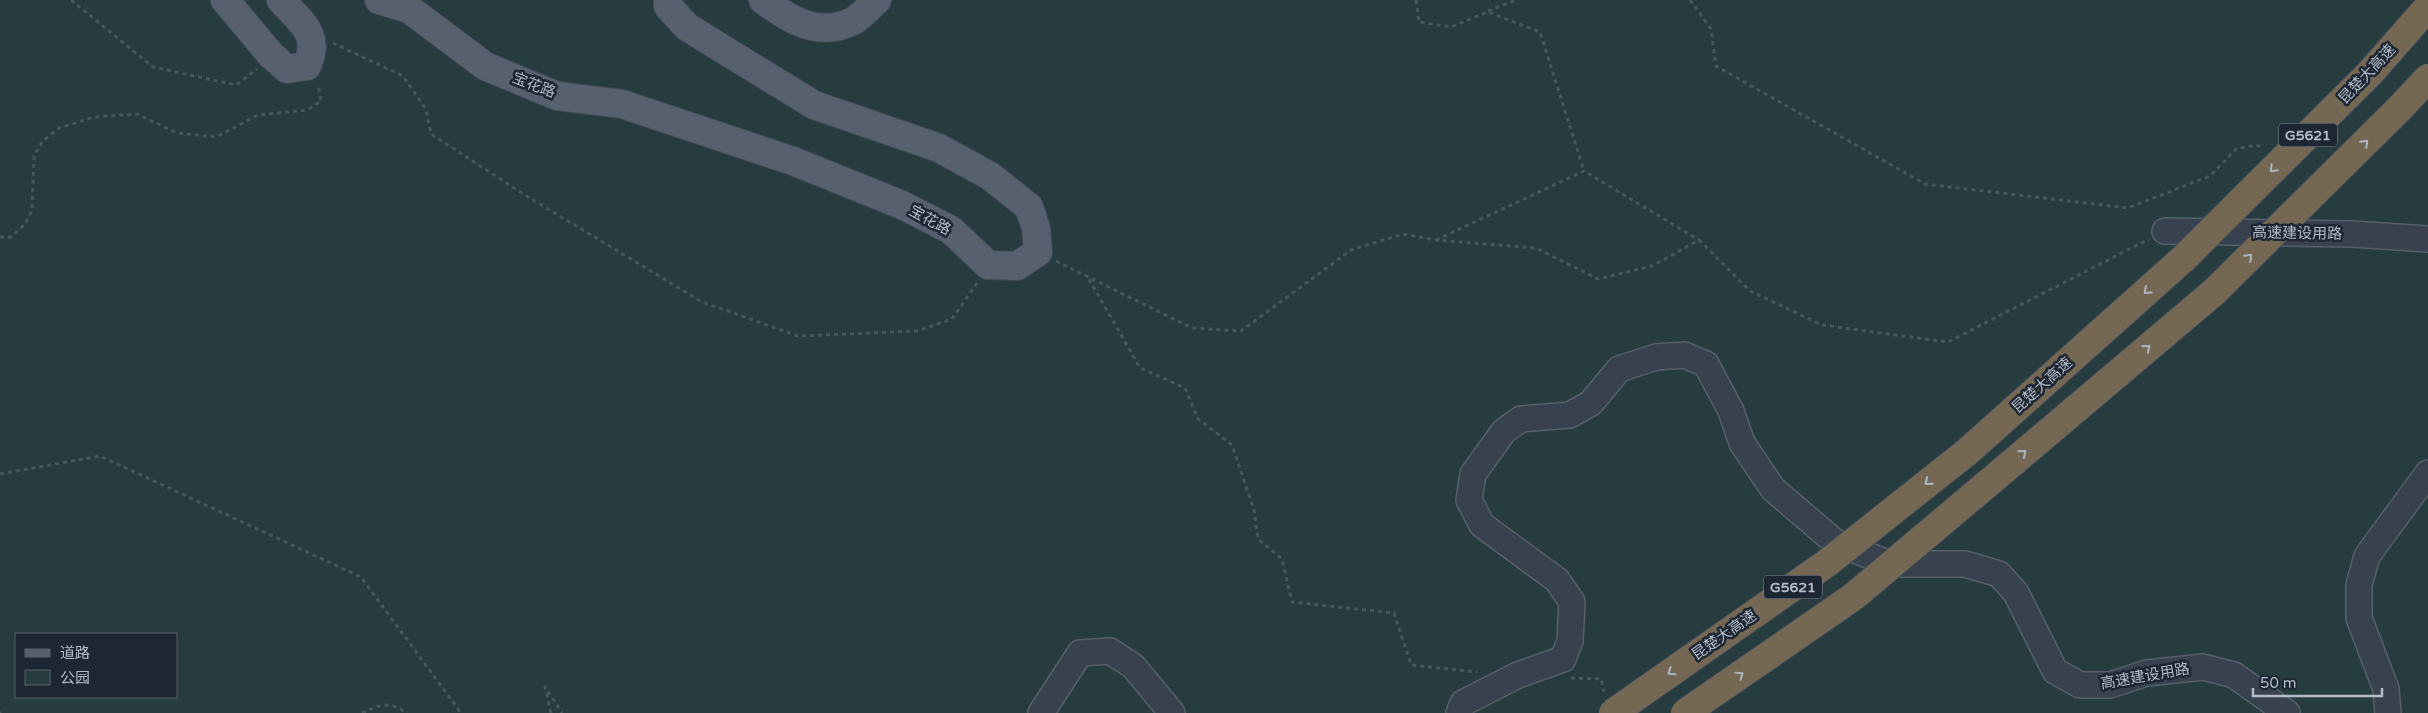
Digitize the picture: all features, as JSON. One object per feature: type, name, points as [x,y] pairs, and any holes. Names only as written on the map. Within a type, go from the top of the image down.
[{"type":"highway","name":"昆楚大高速","points":[[1609,705],[1827,563],[1966,452],[2184,258],[2371,72],[2428,7]]},
{"type":"highway","name":"G5621","points":[[1685,713],[1853,597],[2214,292],[2402,107],[2428,78]]},
{"type":"main road","points":[[224,0],[271,55],[287,69],[307,66],[313,51],[310,32],[281,0]]},
{"type":"main road","name":"宝花路","points":[[379,0],[409,9],[485,66],[557,96],[622,104],[793,161],[902,205],[951,230],[988,265]]},
{"type":"main road","points":[[668,0],[668,6],[686,27],[814,105],[938,148],[990,176],[1029,207],[1036,228],[1038,252],[1017,266],[988,265]]},
{"type":"main road","points":[[763,0],[790,20],[822,28],[854,21],[877,0]]},
{"type":"lane","name":"高速建设用路","points":[[2165,231],[2353,234],[2428,239]]},
{"type":"lane","name":"高速建设用路","points":[[1458,713],[1462,703],[1518,675],[1563,659],[1570,641],[1572,602],[1557,580],[1482,525],[1469,500],[1473,474],[1504,431],[1521,419],[1570,415],[1590,403],[1619,369],[1656,356],[1684,355],[1706,364],[1731,411],[1742,443],[1773,489],[1835,542],[1890,564],[1965,564],[1999,574],[2016,593],[2055,671],[2080,685],[2110,685],[2147,673],[2203,667],[2234,675],[2287,713]]},
{"type":"lane","points":[[2388,713],[2386,690],[2360,618],[2359,585],[2367,556],[2428,473]]},
{"type":"lane","points":[[1041,713],[1080,653],[1110,650],[1134,666],[1172,713]]},
{"type":"path","points":[[71,0],[153,67],[236,85]]},
{"type":"path","points":[[1416,0],[1419,22],[1451,27],[1516,0]]},
{"type":"path","points":[[1690,0],[1711,29],[1716,66],[1925,184],[2128,208],[2210,176],[2236,149],[2256,145],[2273,152]]},
{"type":"path","points":[[1488,12],[1540,32],[1584,171],[1699,240],[1750,291],[1822,325],[1948,342],[2165,231]]},
{"type":"path","points":[[310,32],[402,76],[426,108],[431,134],[525,195],[702,302],[798,336],[917,331],[952,319],[988,265]]},
{"type":"path","points":[[0,237],[11,237],[25,224],[32,211],[34,156],[42,142],[59,128],[94,116],[137,114],[177,133],[216,137],[258,114],[307,110],[321,101],[320,88],[307,66]]},
{"type":"path","points":[[1435,240],[1584,171]]},
{"type":"path","points":[[1038,252],[1088,279],[1192,328],[1241,331],[1351,250],[1403,234],[1435,240],[1536,248],[1598,279],[1652,266],[1699,240]]},
{"type":"path","points":[[1088,279],[1140,368],[1185,388],[1198,419],[1232,446],[1254,510],[1258,539],[1282,559],[1292,602],[1394,613],[1411,665],[1479,672]]},
{"type":"path","points":[[0,474],[100,456],[361,577],[461,713]]},
{"type":"path","points":[[1564,678],[1602,679],[1609,705]]},
{"type":"path","points":[[551,713],[545,687],[562,713]]},
{"type":"path","points":[[362,713],[378,706],[394,705],[407,713]]},
{"type":"green space","points":[[0,0],[2428,0],[2428,713],[0,713]]}]
